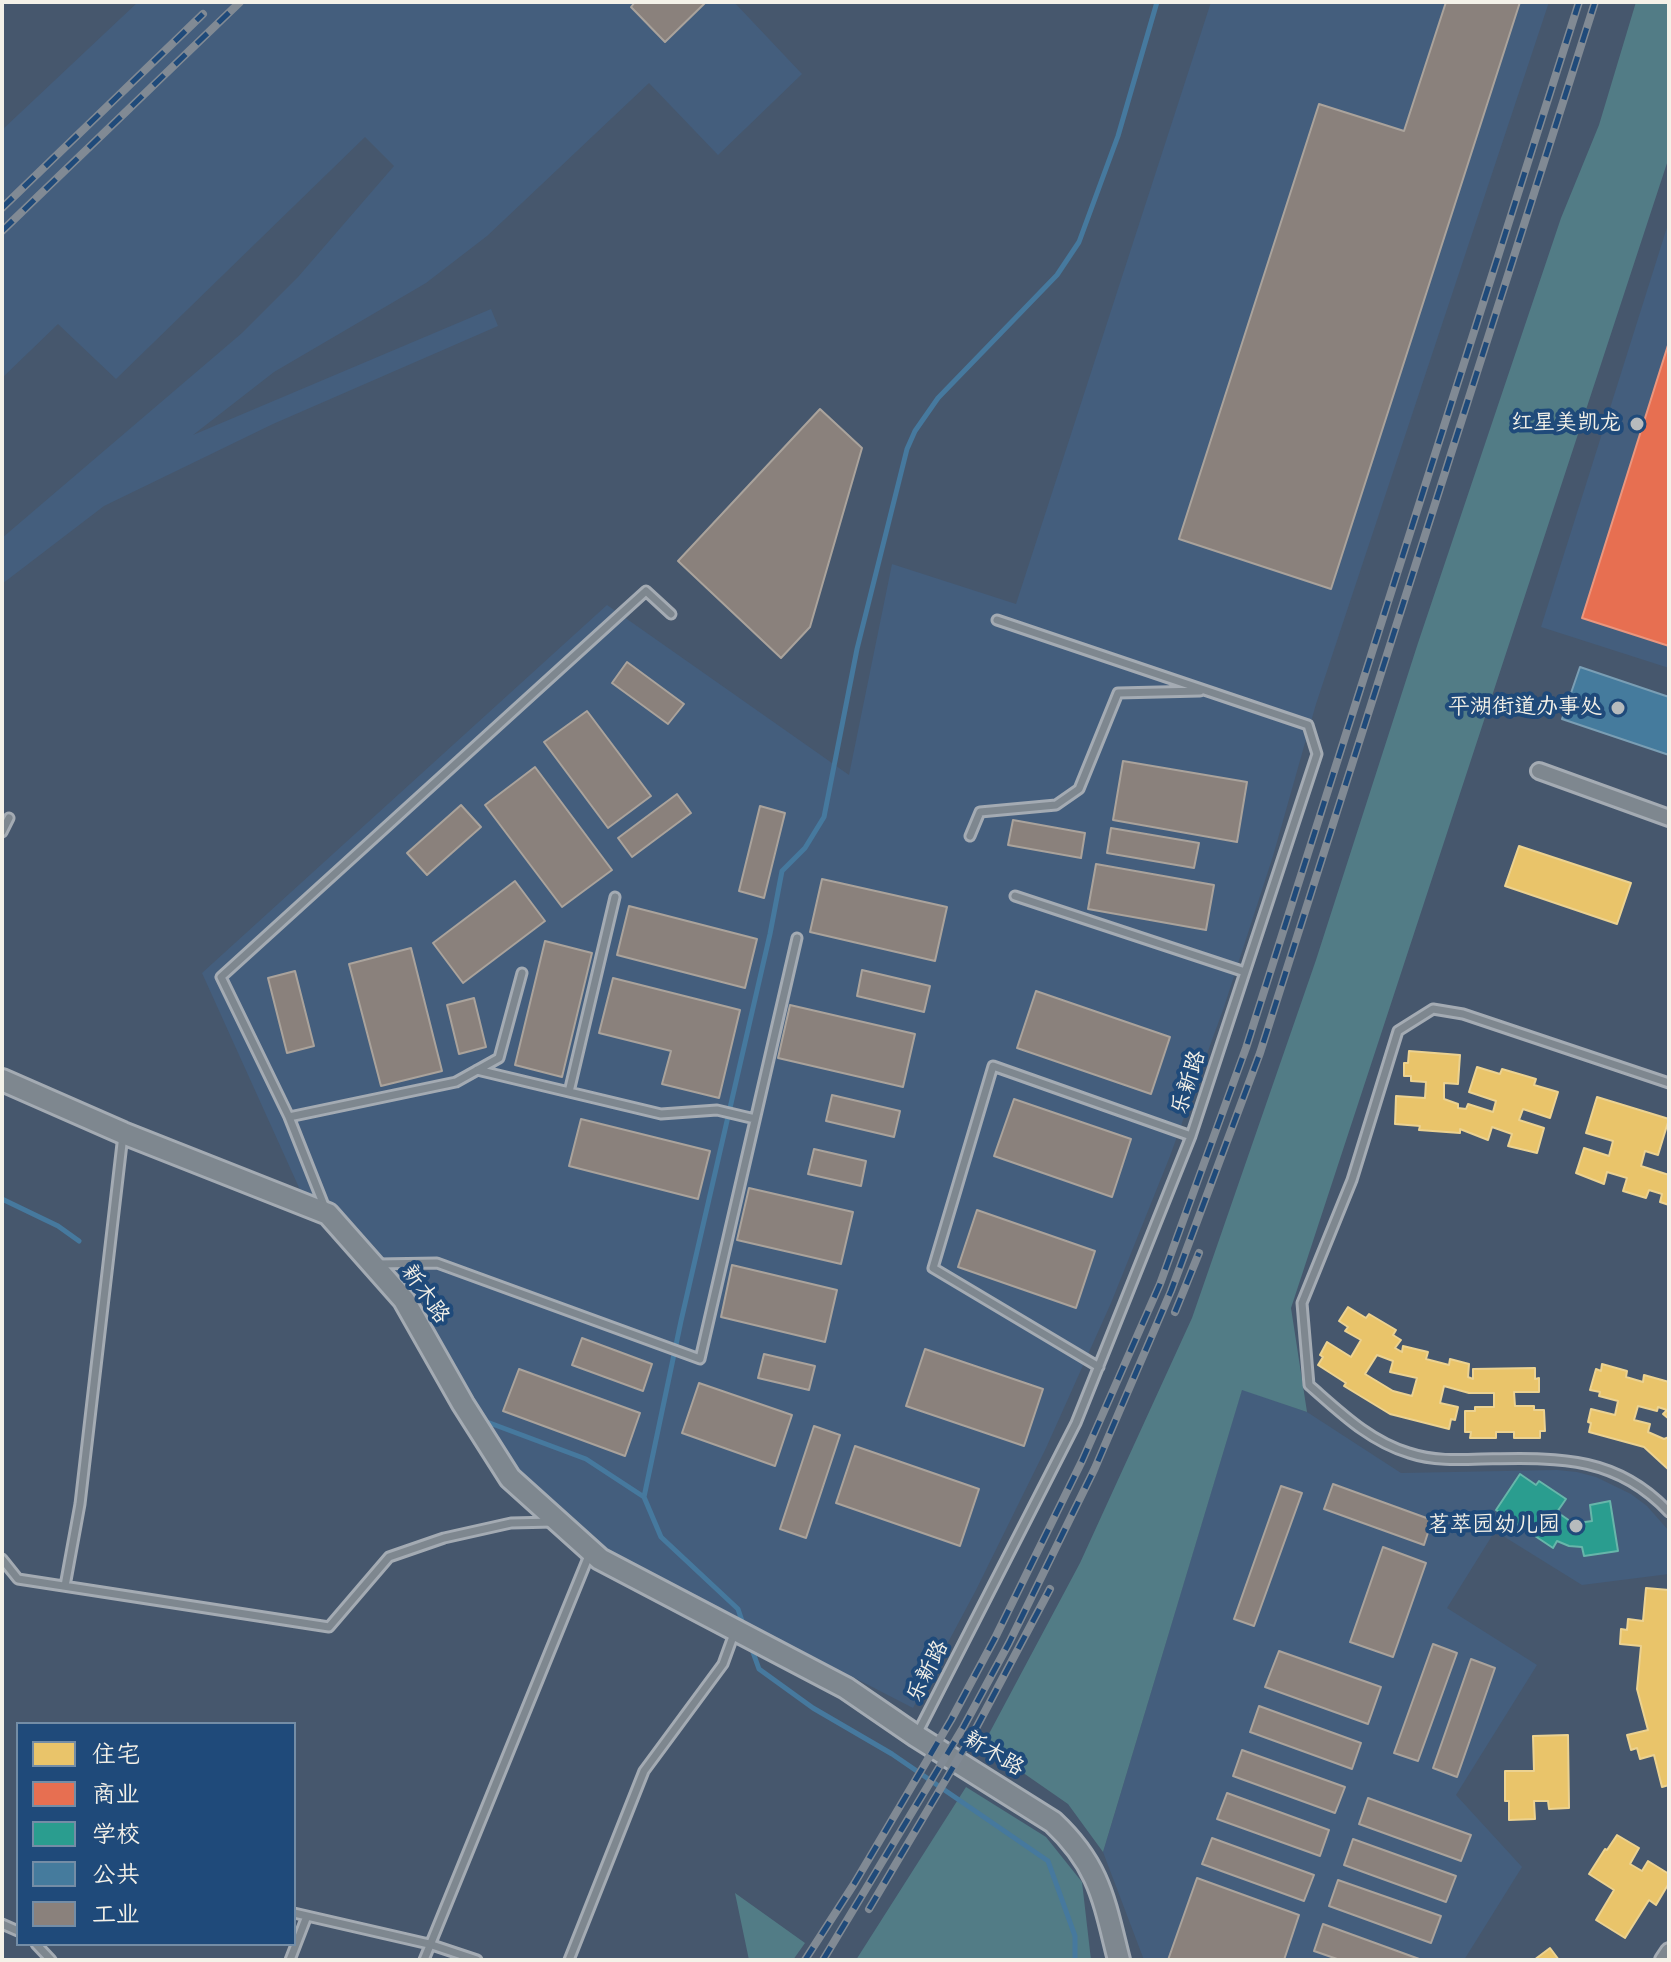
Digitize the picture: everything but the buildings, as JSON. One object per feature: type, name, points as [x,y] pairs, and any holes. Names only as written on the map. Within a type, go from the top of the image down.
[{"type":"street","points":[[1539,771],[1669,818]]},
{"type":"street","name":"新木路","points":[[2,1080],[123,1133],[328,1214],[404,1300],[463,1404],[510,1478],[600,1559],[846,1688],[916,1736],[1036,1810],[1068,1837],[1087,1862],[1101,1889],[1119,1960]]},
{"type":"street","points":[[1663,1960],[1669,1951]]},
{"type":"lane","points":[[328,1214],[289,1117],[221,977],[646,591],[671,614]]},
{"type":"lane","name":"乐新路","points":[[916,1736],[1076,1423],[1099,1367],[1191,1136],[1317,754],[1308,725],[997,620]]},
{"type":"lane","points":[[970,836],[980,812],[1056,805],[1079,789],[1118,693],[1207,690]]},
{"type":"lane","points":[[2,832],[9,818]]},
{"type":"lane","points":[[1015,896],[1245,972]]},
{"type":"lane","points":[[569,1092],[615,897]]},
{"type":"lane","points":[[372,1264],[437,1263],[700,1359],[797,938]]},
{"type":"lane","points":[[289,1117],[456,1082],[499,1058],[522,973]]},
{"type":"lane","points":[[1669,1083],[1463,1014],[1433,1009],[1398,1031],[1352,1180],[1302,1303],[1309,1385],[1373,1438],[1411,1454],[1430,1458],[1558,1458],[1588,1463],[1636,1484],[1669,1512]]},
{"type":"lane","points":[[1099,1367],[933,1268],[993,1066],[1191,1136]]},
{"type":"lane","points":[[477,1070],[661,1114],[717,1110],[755,1119]]},
{"type":"lane","points":[[65,1586],[80,1504],[123,1133]]},
{"type":"lane","points":[[2,1559],[5,1569],[18,1579],[329,1627],[389,1557],[444,1538],[511,1523],[559,1522]]},
{"type":"lane","points":[[424,1960],[590,1551]]},
{"type":"lane","points":[[569,1960],[644,1771],[723,1664],[736,1629]]},
{"type":"lane","points":[[296,1913],[429,1944],[477,1960]]},
{"type":"lane","points":[[296,1944],[307,1916]]},
{"type":"shaded area","points":[[138,2],[734,2],[802,74],[718,155],[649,83],[487,236],[426,283],[274,372],[193,435],[491,309],[498,326],[273,424],[104,506],[2,584],[2,538],[242,333],[298,277],[394,166],[365,137],[116,379],[58,324],[2,378],[2,130]]},
{"type":"shaded area","points":[[1211,2],[1549,2],[1316,704],[1273,856],[1224,1007],[1170,1156],[1111,1303],[1046,1448],[913,1708],[606,1550],[518,1471],[472,1399],[412,1294],[334,1205],[301,1192],[202,973],[607,605],[849,775],[892,564],[1016,604]]},
{"type":"shaded area","name":"红星美凯龙","points":[[1669,221],[1669,668],[1541,627]]},
{"type":"shaded area","points":[[1242,1389],[1307,1412],[1401,1473],[1577,1472],[1596,1477],[1631,1494],[1647,1506],[1669,1531],[1669,1574],[1582,1585],[1495,1531],[1447,1608],[1537,1665],[1456,1795],[1522,1867],[1464,1960],[1144,1960],[1103,1852]]},
{"type":"green space","points":[[1636,2],[1669,2],[1669,157],[1291,1308],[1307,1412],[1242,1390],[1103,1852],[1068,1804],[983,1745],[1080,1563],[1192,1318],[1316,960],[1418,643],[1561,218],[1599,125]]},
{"type":"green space","points":[[966,1787],[1046,1837],[1082,1882],[1091,1960],[856,1960]]},
{"type":"green space","points":[[735,1893],[805,1943],[793,1960],[749,1960]]},
{"type":"waterway","points":[[744,1627],[738,1609],[661,1537],[644,1497],[782,871],[805,848],[824,817],[857,649],[907,449],[915,431],[938,398],[1057,275],[1079,242],[1118,136],[1157,2]]},
{"type":"waterway","points":[[2,1199],[58,1226],[79,1241]]},
{"type":"waterway","points":[[487,1422],[586,1459],[644,1497]]},
{"type":"waterway","points":[[750,1644],[759,1669],[813,1708],[892,1754],[1048,1861],[1075,1936],[1075,1960]]},
{"type":"railway","points":[[2,231],[240,2]]},
{"type":"railway","points":[[805,1960],[951,1720],[995,1638],[1082,1461],[1160,1284],[1246,1048],[1579,2]]},
{"type":"railway","points":[[823,1960],[964,1726],[1009,1643],[1095,1468],[1171,1291],[1260,1053],[1595,2]]},
{"type":"railway","points":[[2,208],[203,14]]},
{"type":"railway","points":[[1175,1312],[1199,1253]]},
{"type":"railway","points":[[869,1909],[974,1732],[1050,1589]]},
{"type":"place","name":"红星美凯龙","points":[[1637,424]]},
{"type":"place","name":"平湖街道办事处","points":[[1618,708]]},
{"type":"place","name":"茗萃园幼儿园","points":[[1576,1526]]}]
